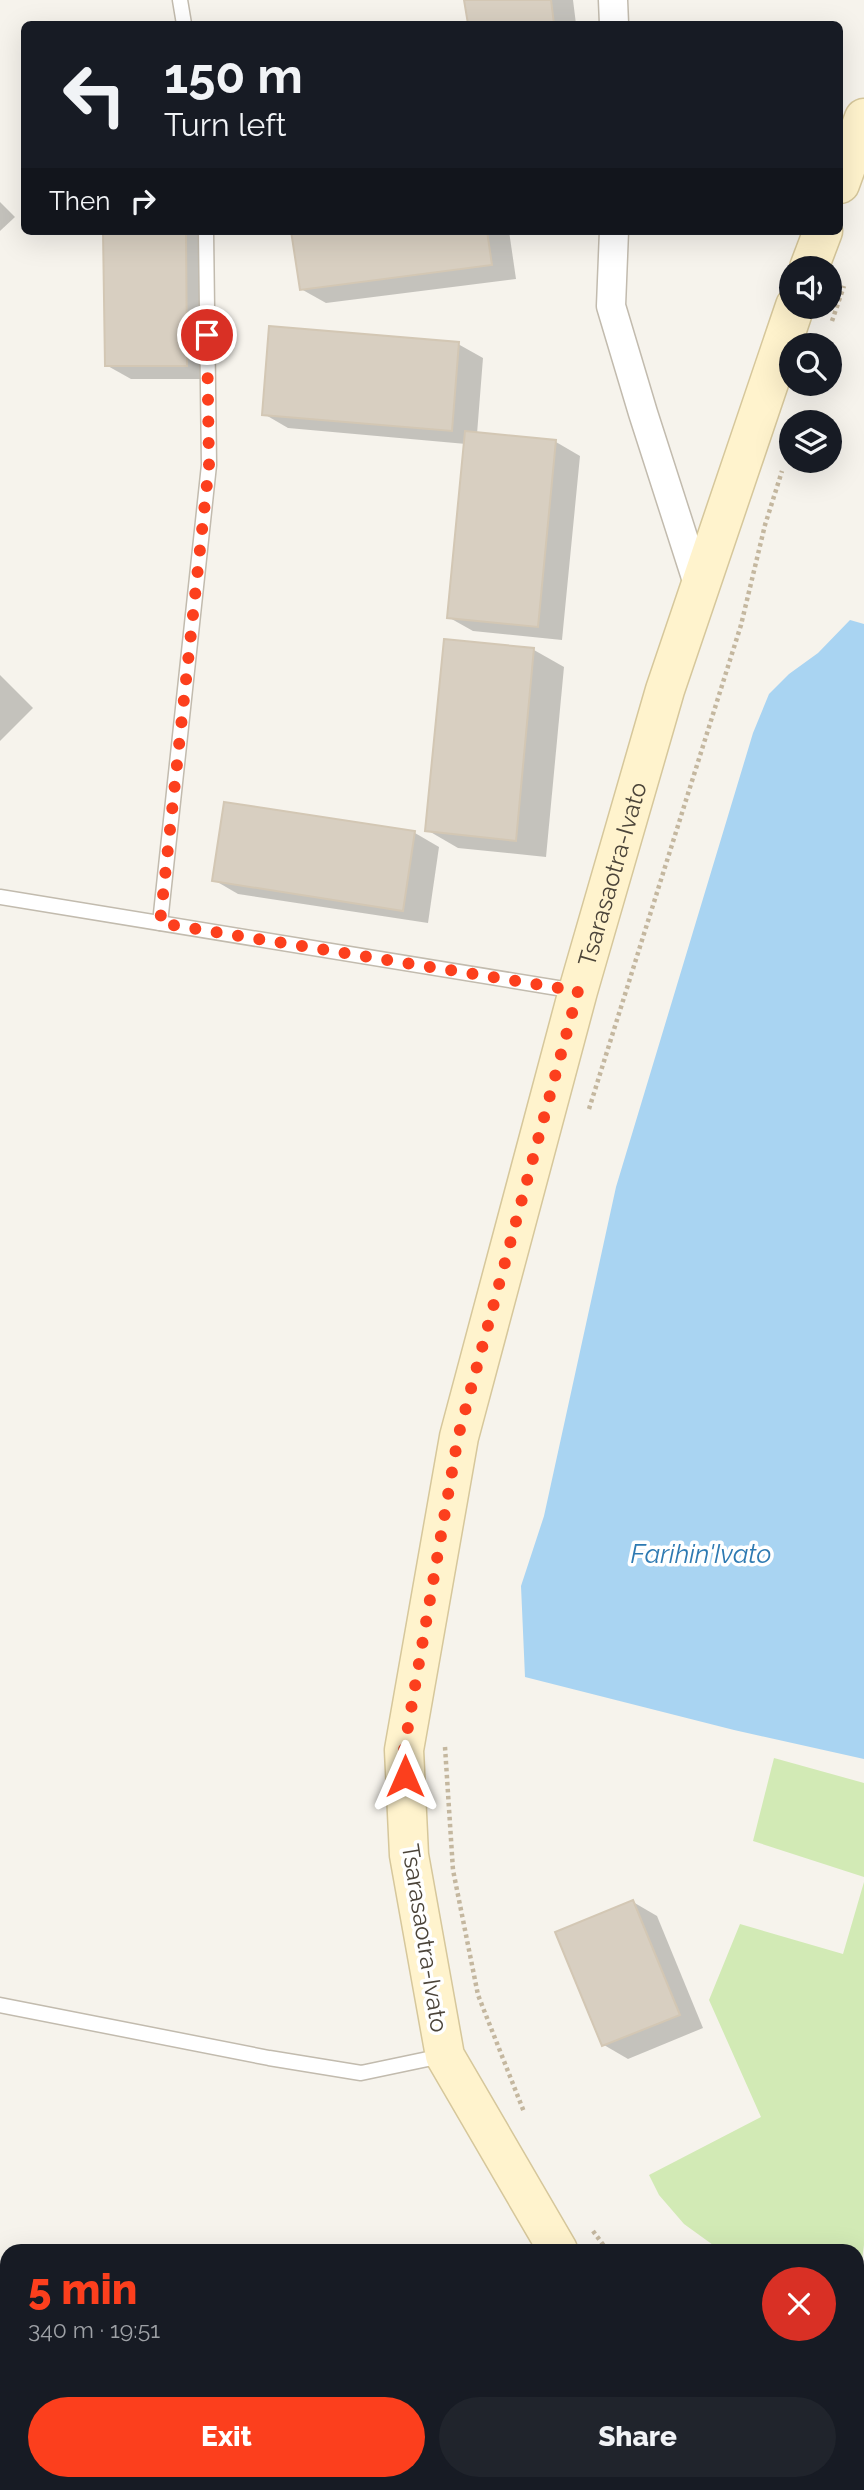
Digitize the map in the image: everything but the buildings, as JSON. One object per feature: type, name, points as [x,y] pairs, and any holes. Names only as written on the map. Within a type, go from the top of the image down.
[{"type":"main road","points":[[843,176],[864,118]]},
{"type":"main road","points":[[814,256],[821,235]]},
{"type":"main road","name":"Tsarasaotra-Ivato","points":[[555,2244],[445,2056],[409,1855],[404,1750],[458,1437],[578,991],[665,690],[791,319]]},
{"type":"street","points":[[613,0],[614,21]]},
{"type":"street","points":[[614,235],[611,306],[699,587]]},
{"type":"lane","points":[[180,0],[184,21]]},
{"type":"lane","points":[[160,923],[209,465],[206,235]]},
{"type":"lane","points":[[0,897],[578,991]]},
{"type":"lane","points":[[0,2005],[269,2058],[361,2073],[445,2056]]},
{"type":"path","points":[[588,1110],[741,625],[765,525],[781,473]]},
{"type":"path","points":[[446,1737],[453,1870],[478,1995],[525,2115]]},
{"type":"path","points":[[586,2222],[602,2244]]},
{"type":"green space","points":[[774,1758],[864,1783],[864,1877],[753,1841]]},
{"type":"green space","points":[[864,1882],[864,2244],[712,2244],[684,2224],[659,2195],[649,2175],[761,2117],[709,2000],[740,1924],[843,1954]]},
{"type":"water","name":"Farihin'Ivato","points":[[850,620],[864,624],[864,1759],[734,1730],[525,1677],[521,1586],[544,1516],[616,1187],[753,733],[769,694],[789,674],[818,653]]},
{"type":"route","points":[[207,335],[209,465],[160,923],[578,991],[458,1437],[404,1750],[405,1776]]}]
